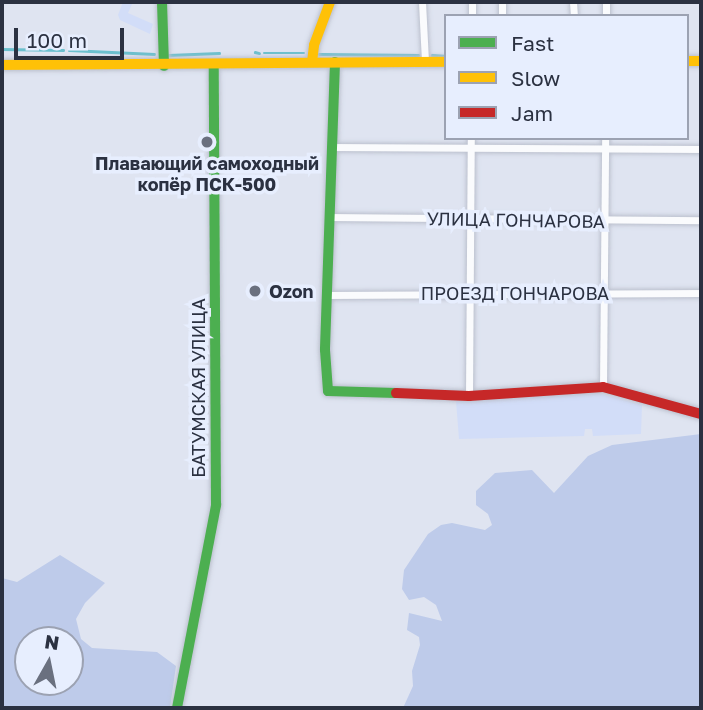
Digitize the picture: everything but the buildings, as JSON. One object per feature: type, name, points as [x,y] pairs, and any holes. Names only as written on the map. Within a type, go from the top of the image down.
[{"type":"street","points":[[162,2],[164,66]]},
{"type":"street","points":[[312,62],[314,45],[330,2]]},
{"type":"street","points":[[422,2],[425,62]]},
{"type":"street","points":[[335,62],[325,350],[328,391],[469,396],[603,387],[681,411],[701,414]]},
{"type":"street","points":[[2,65],[444,62]]},
{"type":"street","name":"БАТУМСКАЯ УЛИЦА","points":[[177,708],[216,505],[214,64]]},
{"type":"street","points":[[469,396],[471,140]]},
{"type":"street","points":[[603,387],[606,292],[605,140]]},
{"type":"street","points":[[332,147],[701,149]]},
{"type":"street","name":"УЛИЦА ГОНЧАРОВА","points":[[330,217],[606,222],[701,220]]},
{"type":"street","name":"ПРОЕЗД ГОНЧАРОВА","points":[[328,295],[701,293]]},
{"type":"shaded area","points":[[123,2],[133,2],[128,13],[153,24],[150,34],[120,20],[118,15]]},
{"type":"shaded area","points":[[597,393],[642,405],[641,434],[593,436],[592,429],[585,429],[584,436],[459,439],[456,401]]},
{"type":"shaded area","points":[[701,434],[701,708],[403,708],[413,686],[412,671],[420,645],[419,637],[407,630],[409,613],[442,621],[436,605],[424,597],[409,600],[402,589],[404,570],[428,534],[441,525],[452,523],[485,530],[492,525],[488,514],[476,505],[476,491],[495,473],[532,470],[554,493],[588,456],[612,445]]},
{"type":"shaded area","points":[[60,555],[105,583],[85,603],[76,619],[78,626],[14,626],[14,696],[84,696],[84,641],[92,648],[157,652],[176,666],[170,708],[2,708],[2,578],[17,582]]},
{"type":"waterway","points":[[2,49],[63,50]]},
{"type":"waterway","points":[[69,50],[154,54]]},
{"type":"waterway","points":[[255,52],[259,53]]},
{"type":"waterway","points":[[169,55],[219,53]]},
{"type":"waterway","points":[[264,53],[304,53]]},
{"type":"waterway","points":[[319,54],[418,55]]},
{"type":"waterway","points":[[432,55],[444,56]]},
{"type":"traffic: fast","points":[[162,2],[164,66]]},
{"type":"traffic: fast","points":[[335,62],[325,350],[328,391],[396,393]]},
{"type":"traffic: fast","points":[[177,708],[216,505],[214,64]]},
{"type":"traffic: slow","points":[[312,62],[314,45],[330,2]]},
{"type":"traffic: slow","points":[[689,61],[701,61]]},
{"type":"traffic: slow","points":[[2,65],[444,62]]},
{"type":"traffic: jam","points":[[396,393],[469,396],[603,387],[701,414]]},
{"type":"place","name":"Плавающий самоходный копёр ПСК-500","points":[[207,142]]},
{"type":"place","name":"Ozon","points":[[255,291]]}]
